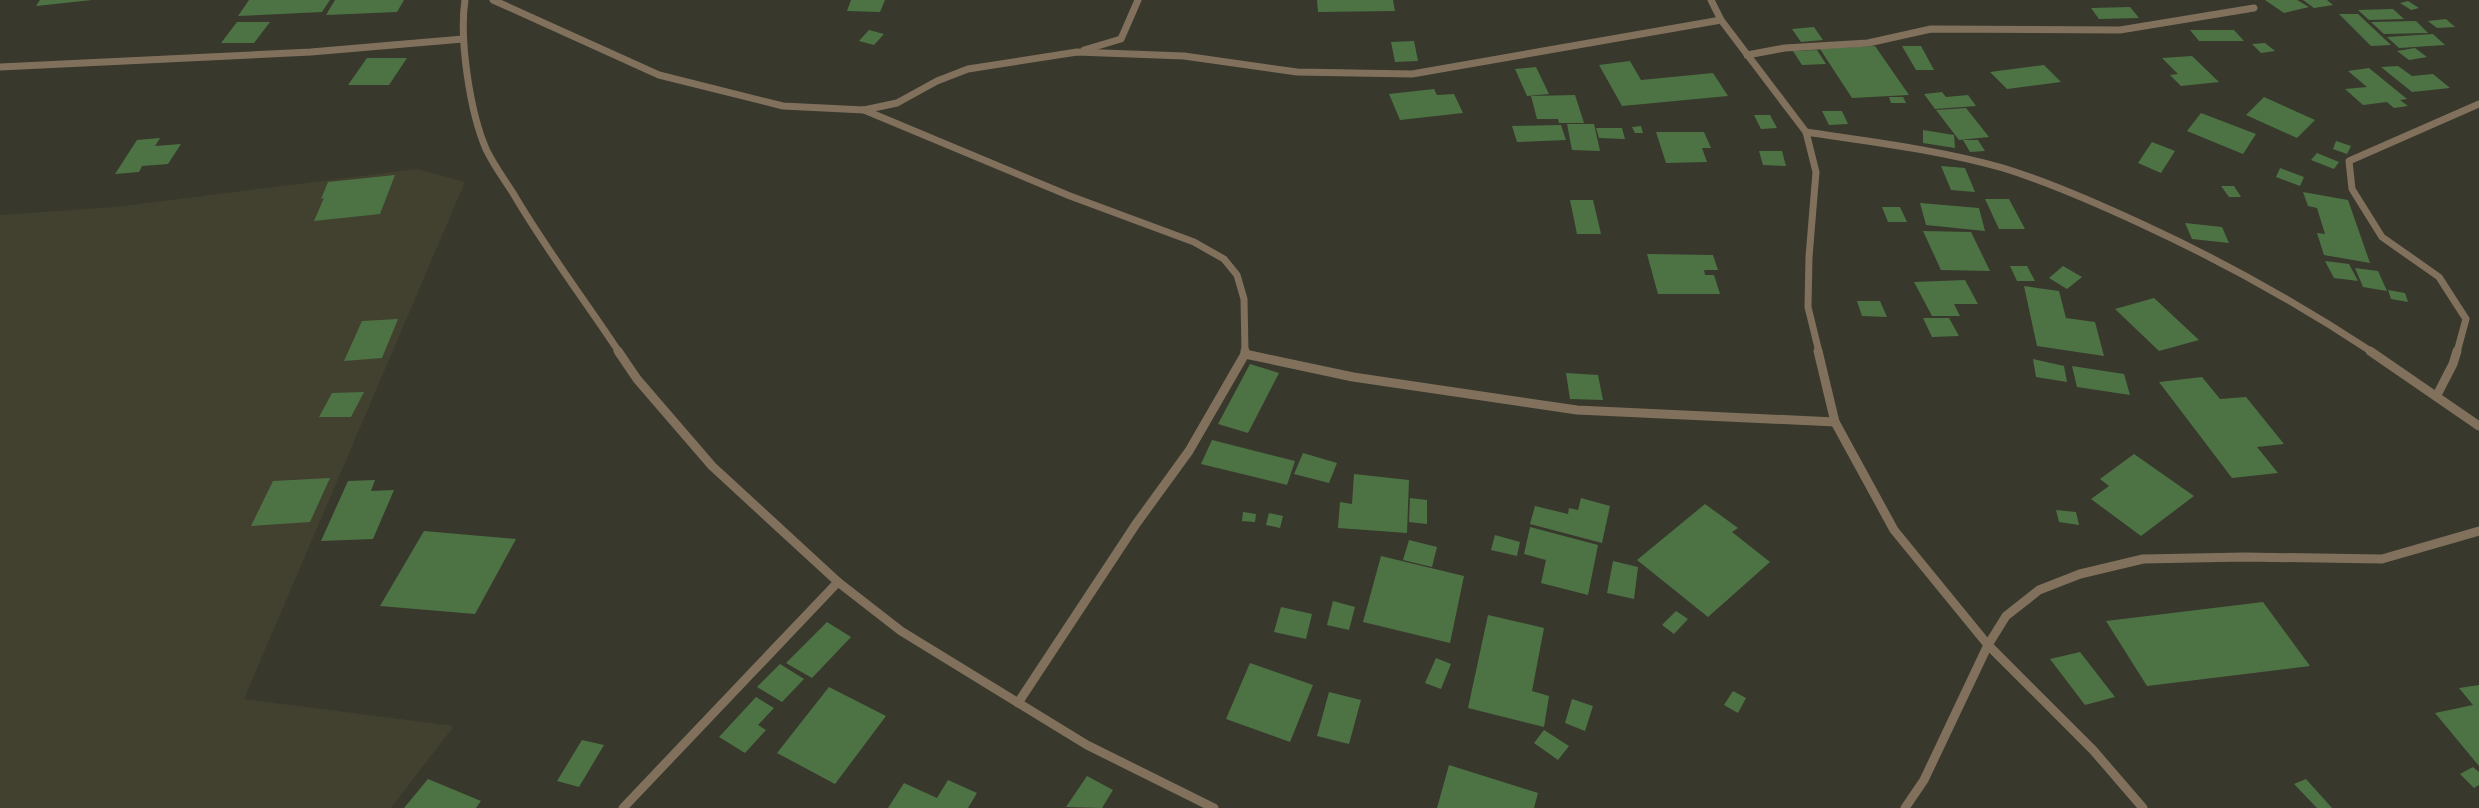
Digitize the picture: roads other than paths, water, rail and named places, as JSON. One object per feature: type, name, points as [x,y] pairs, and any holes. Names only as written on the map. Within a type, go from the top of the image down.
[{"type":"street","points":[[465,0],[462,20],[463,39],[475,110],[486,149],[531,224],[577,288],[637,379],[712,466],[838,582],[901,631],[1086,745],[1214,808]]},
{"type":"street","points":[[493,0],[659,75],[783,106],[864,110],[897,103],[937,81],[968,69],[1077,52],[1121,39],[1138,0]]},
{"type":"street","points":[[1711,0],[1721,20],[1806,132],[1816,172],[1809,257],[1808,307],[1835,422],[1894,530],[1988,644],[2093,750],[2143,808]]},
{"type":"street","points":[[1747,55],[1785,48],[1868,43],[1930,29],[2120,30],[2254,8]]},
{"type":"street","points":[[1077,52],[1184,56],[1297,72],[1412,74],[1721,20]]},
{"type":"street","points":[[0,67],[311,52],[463,39]]},
{"type":"street","points":[[2437,395],[2454,364],[2466,319],[2439,277],[2382,237],[2352,190],[2349,161],[2479,104]]},
{"type":"street","points":[[864,110],[1070,196],[1194,242],[1224,259],[1237,275],[1244,299],[1243,340],[1245,354],[1189,451],[1136,524],[1018,703]]},
{"type":"street","points":[[1806,132],[1907,147],[1984,163],[2078,194],[2192,246],[2271,288],[2404,372],[2479,426]]},
{"type":"street","points":[[1245,354],[1353,377],[1577,410],[1835,422]]},
{"type":"street","points":[[1906,808],[1924,780],[1988,644],[2006,616],[2039,590],[2080,574],[2143,559],[2244,557],[2382,559],[2479,531]]},
{"type":"street","points":[[623,808],[838,582]]}]
